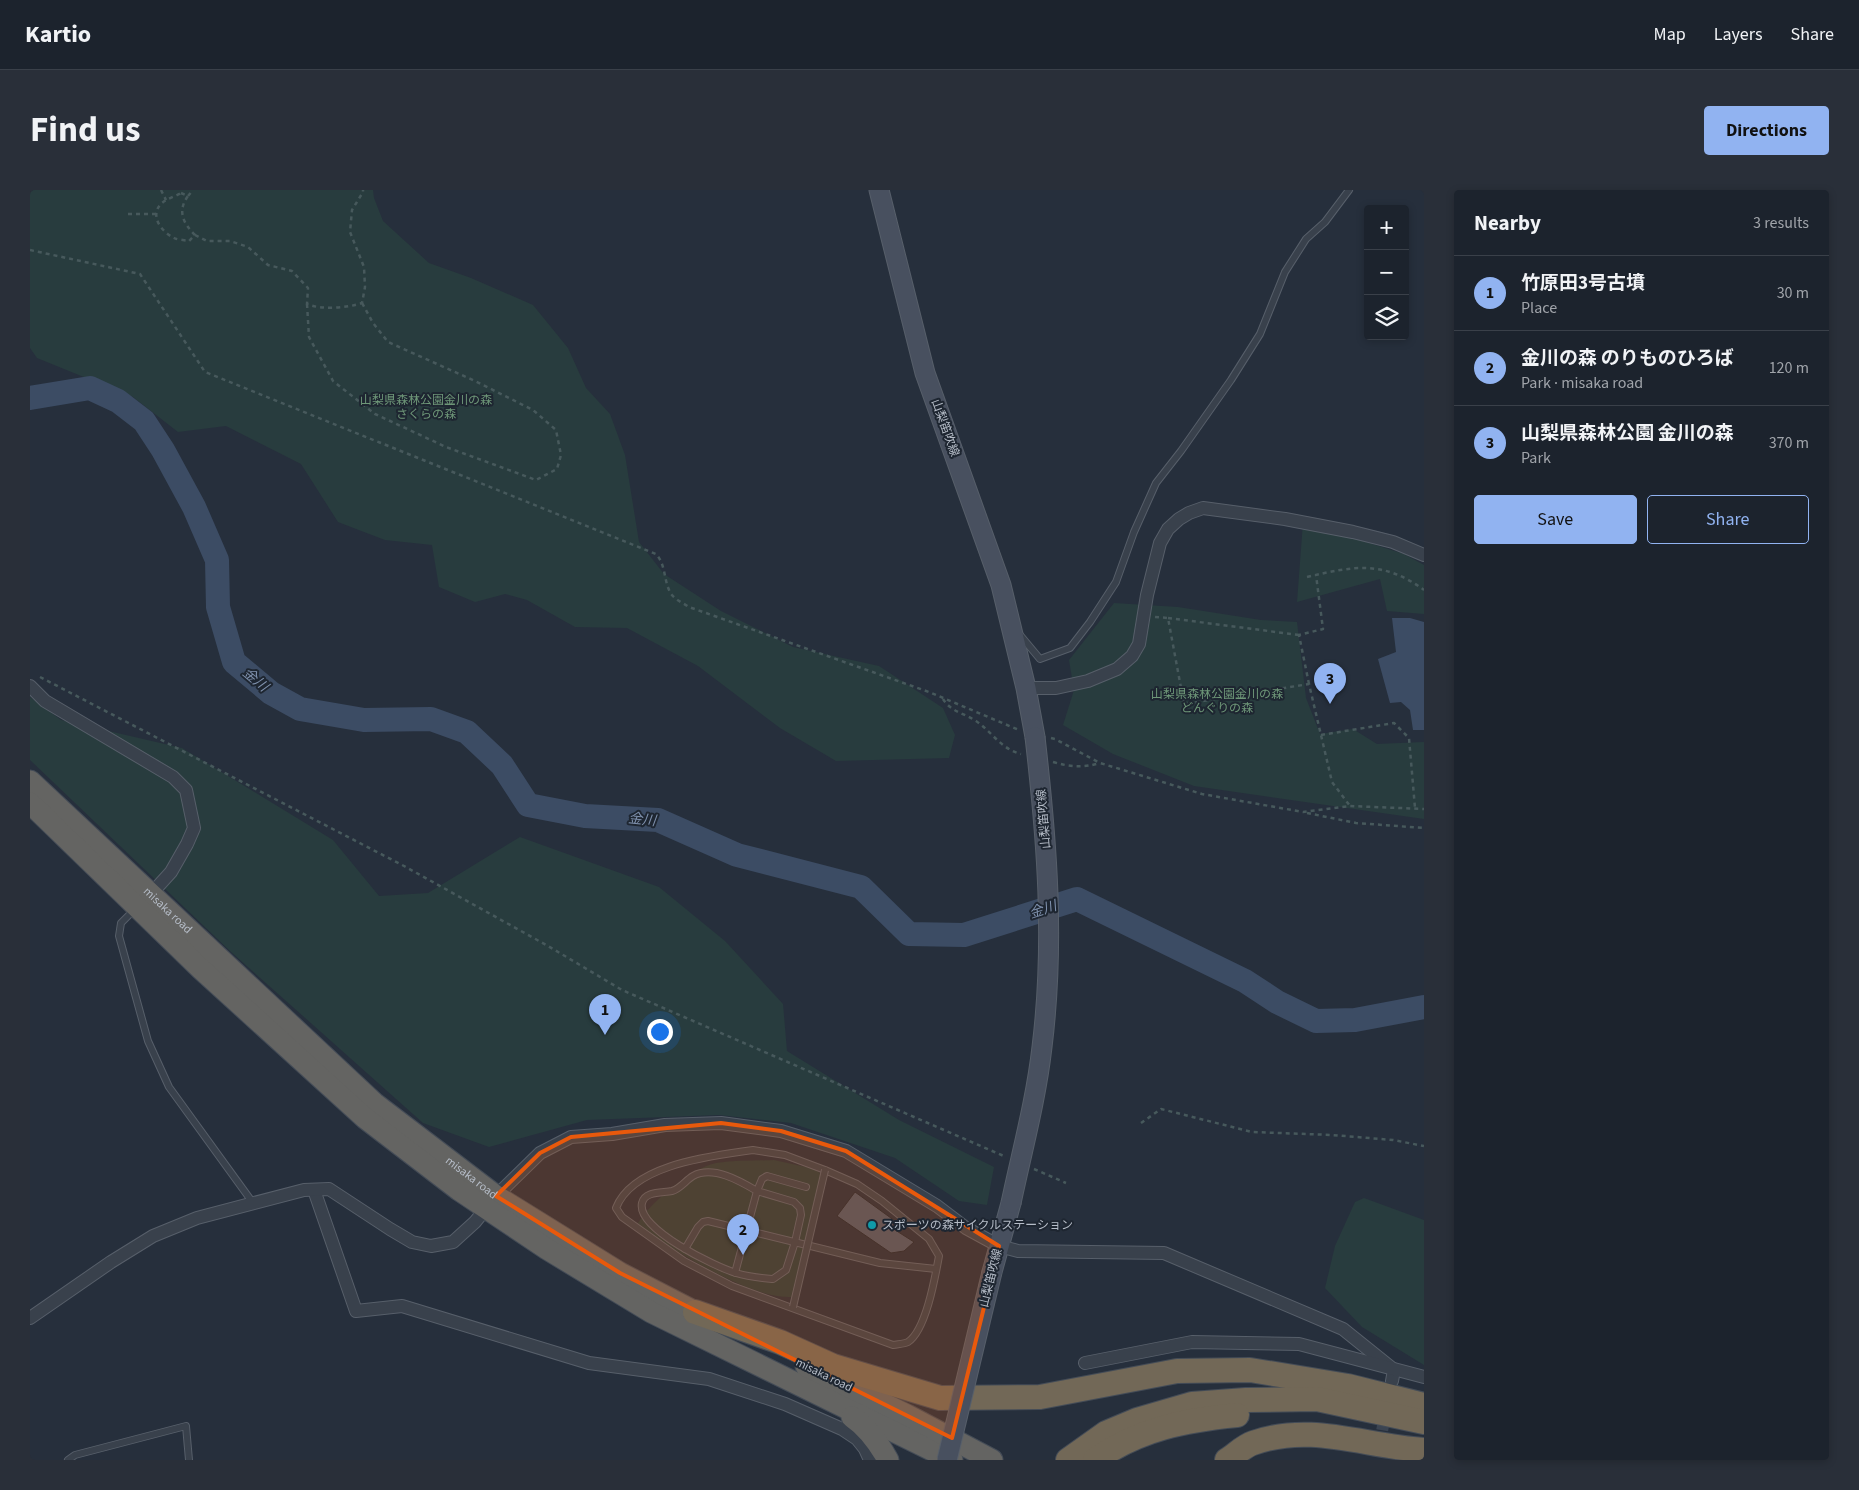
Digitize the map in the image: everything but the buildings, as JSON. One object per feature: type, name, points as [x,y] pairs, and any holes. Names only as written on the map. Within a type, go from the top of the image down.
[{"type":"highway","name":"misaka road","points":[[30,782],[144,900],[201,969],[365,1118],[459,1190],[491,1202],[695,1312],[907,1415],[992,1460]]},
{"type":"highway","name":"misaka road","points":[[30,803],[144,900]]},
{"type":"highway","name":"misaka road","points":[[491,1202],[547,1249],[651,1312],[952,1460]]},
{"type":"highway","points":[[695,1312],[780,1342],[833,1366],[940,1398],[1040,1398],[1177,1371],[1250,1370],[1348,1386],[1424,1405]]},
{"type":"highway","points":[[819,1394],[863,1424],[878,1442],[888,1460]]},
{"type":"highway","points":[[1068,1460],[1106,1433],[1137,1420],[1192,1404],[1246,1400],[1317,1399],[1424,1422]]},
{"type":"highway","points":[[1095,1460],[1133,1437],[1173,1424],[1236,1415],[1298,1412],[1402,1430],[1424,1438]]},
{"type":"highway","points":[[1227,1460],[1251,1444],[1281,1436],[1332,1436],[1424,1450]]},
{"type":"main road","name":"山梨笛吹線","points":[[880,190],[925,373],[1001,585],[1012,626],[1035,737],[1048,863],[1050,915],[1048,990],[1036,1088],[1011,1203],[992,1272],[947,1460]]},
{"type":"street","points":[[1026,688],[1056,688],[1088,681],[1117,669],[1132,656],[1139,644],[1143,617],[1160,543],[1168,529],[1179,519],[1203,508],[1285,519],[1353,532],[1393,542],[1424,555]]},
{"type":"street","points":[[34,681],[45,701],[172,777],[186,790],[194,828],[171,872],[144,900]]},
{"type":"street","points":[[30,1318],[111,1262],[154,1236],[197,1218],[304,1190],[329,1189],[412,1242],[431,1246],[453,1242],[475,1222],[491,1202],[540,1153],[571,1138],[612,1134],[665,1125],[721,1123],[781,1131],[846,1151],[937,1206],[966,1228],[999,1246],[1018,1251],[1164,1253],[1342,1329],[1393,1375]]},
{"type":"street","points":[[314,1190],[356,1311],[402,1306],[589,1362],[709,1379],[785,1404],[842,1429],[857,1439],[865,1449],[870,1460]]},
{"type":"street","points":[[1085,1363],[1192,1342],[1299,1344],[1393,1375],[1424,1377]]},
{"type":"lane","points":[[1012,626],[1040,659],[1070,648],[1090,622],[1116,582],[1134,532],[1156,483],[1231,380],[1260,334],[1285,272],[1306,239],[1325,222],[1349,190]]},
{"type":"lane","points":[[144,900],[120,923],[119,936],[148,1041],[169,1087],[253,1203]]},
{"type":"lane","points":[[754,1150],[785,1155],[825,1170],[856,1184],[882,1201],[929,1239],[939,1256],[922,1326],[907,1343],[893,1345],[732,1286],[684,1261],[622,1217],[616,1208],[620,1198],[627,1190],[653,1173],[702,1157],[754,1150]]},
{"type":"lane","points":[[793,1307],[825,1170]]},
{"type":"lane","points":[[708,1172],[738,1180],[757,1191],[794,1202],[800,1208],[801,1215],[796,1242],[786,1270],[773,1279],[735,1273],[675,1244],[648,1221],[643,1212],[642,1205],[645,1198],[650,1194],[675,1190],[693,1176],[708,1172]]},
{"type":"lane","points":[[735,1273],[762,1179],[767,1176],[806,1187]]},
{"type":"lane","points":[[685,1249],[698,1226],[708,1221],[880,1263],[936,1269]]},
{"type":"lane","points":[[68,1460],[75,1455],[186,1426],[189,1460]]},
{"type":"path","points":[[161,190],[166,200]]},
{"type":"path","points":[[193,190],[184,201],[182,212],[185,226],[194,235],[207,241],[230,241],[248,247],[268,265],[292,271],[308,288],[309,337],[333,381],[375,414],[446,447],[536,480],[556,469],[560,456],[556,430],[533,410],[475,381],[388,342],[373,323],[362,303],[365,287],[364,268],[350,232],[352,210],[363,190]]},
{"type":"path","points":[[188,196],[181,193],[166,200],[156,214],[161,228],[174,238],[189,241],[194,235]]},
{"type":"path","points":[[128,214],[156,214]]},
{"type":"path","points":[[30,250],[140,274],[206,372],[656,554],[661,560],[669,589],[673,596],[688,607],[942,698],[1035,737],[1055,739],[1100,763],[1202,794],[1356,822],[1424,828]]},
{"type":"path","points":[[307,304],[313,307],[352,306],[362,303]]},
{"type":"path","points":[[1307,577],[1346,568],[1384,569],[1410,580],[1424,590]]},
{"type":"path","points":[[1143,617],[1168,618],[1299,635],[1323,629],[1316,575]]},
{"type":"path","points":[[1168,618],[1184,704],[1309,684]]},
{"type":"path","points":[[1299,635],[1332,782],[1350,806]]},
{"type":"path","points":[[34,681],[404,866],[548,946],[622,990],[1012,1159]]},
{"type":"path","points":[[942,698],[948,707],[975,720],[1011,751],[1028,756]]},
{"type":"path","points":[[1320,735],[1394,723],[1409,738],[1415,809]]},
{"type":"path","points":[[1044,760],[1078,767],[1087,767],[1100,763]]},
{"type":"path","points":[[1303,812],[1350,806],[1424,809]]},
{"type":"path","points":[[1141,1123],[1160,1109],[1252,1132],[1393,1140],[1424,1146]]},
{"type":"path","points":[[1030,1167],[1066,1182]]},
{"type":"highlighted area","points":[[721,1123],[781,1131],[846,1151],[999,1246],[952,1438],[620,1273],[496,1196],[540,1153],[571,1137]]},
{"type":"green space","name":"山梨県森林公園金川の森 さくらの森","points":[[30,190],[373,190],[374,198],[383,221],[429,263],[471,278],[533,305],[568,348],[586,388],[610,414],[625,455],[639,542],[664,574],[721,611],[793,647],[879,666],[943,708],[955,735],[949,758],[836,761],[780,728],[698,666],[627,628],[575,627],[527,600],[505,594],[475,602],[439,587],[432,545],[385,540],[338,522],[301,464],[226,426],[178,432],[133,397],[37,358],[30,348]]},
{"type":"green space","points":[[1303,522],[1404,554],[1424,565],[1424,614],[1387,611],[1380,579],[1297,602]]},
{"type":"green space","name":"山梨県森林公園金川の森 どんぐりの森","points":[[1114,603],[1178,607],[1261,620],[1297,622],[1306,698],[1320,734],[1353,729],[1377,744],[1424,742],[1424,819],[1194,786],[1113,754],[1063,725],[1074,690],[1069,660]]},
{"type":"green space","points":[[30,697],[61,720],[182,748],[333,840],[379,896],[428,893],[520,837],[659,887],[725,941],[783,1004],[787,1051],[899,1120],[994,1167],[987,1205],[959,1201],[895,1158],[791,1123],[719,1115],[587,1120],[489,1147],[423,1123],[230,951],[30,760]]},
{"type":"green space","points":[[774,1160],[815,1169],[821,1174],[792,1297],[774,1295],[734,1282],[636,1227],[641,1218],[659,1198],[682,1180],[706,1166],[723,1162]]},
{"type":"green space","points":[[1364,1198],[1424,1220],[1424,1365],[1362,1327],[1325,1288],[1335,1246],[1355,1202]]},
{"type":"water","points":[[1392,618],[1410,618],[1424,622],[1424,730],[1413,730],[1410,710],[1401,702],[1390,703],[1378,659],[1396,652]]},
{"type":"waterway","name":"金川","points":[[30,398],[90,388],[118,401],[144,421],[163,450],[194,507],[217,560],[218,607],[234,662],[271,693],[300,709],[364,720],[431,719],[467,732],[502,765],[528,805],[585,816],[658,820],[737,855],[861,887],[909,934],[964,935],[1077,899],[1245,981],[1277,1002],[1316,1021],[1355,1020],[1424,1007]]},
{"type":"tunnel","points":[[1379,1448],[1386,1409]]},
{"type":"place","name":"山梨県森林公園 金川の森","points":[[1330,704]]},
{"type":"place","name":"竹原田3号古墳","points":[[605,1035]]},
{"type":"place","name":"スポーツの森サイクルステーション","points":[[872,1225]]},
{"type":"place","name":"金川の森 のりものひろば","points":[[743,1255]]}]
